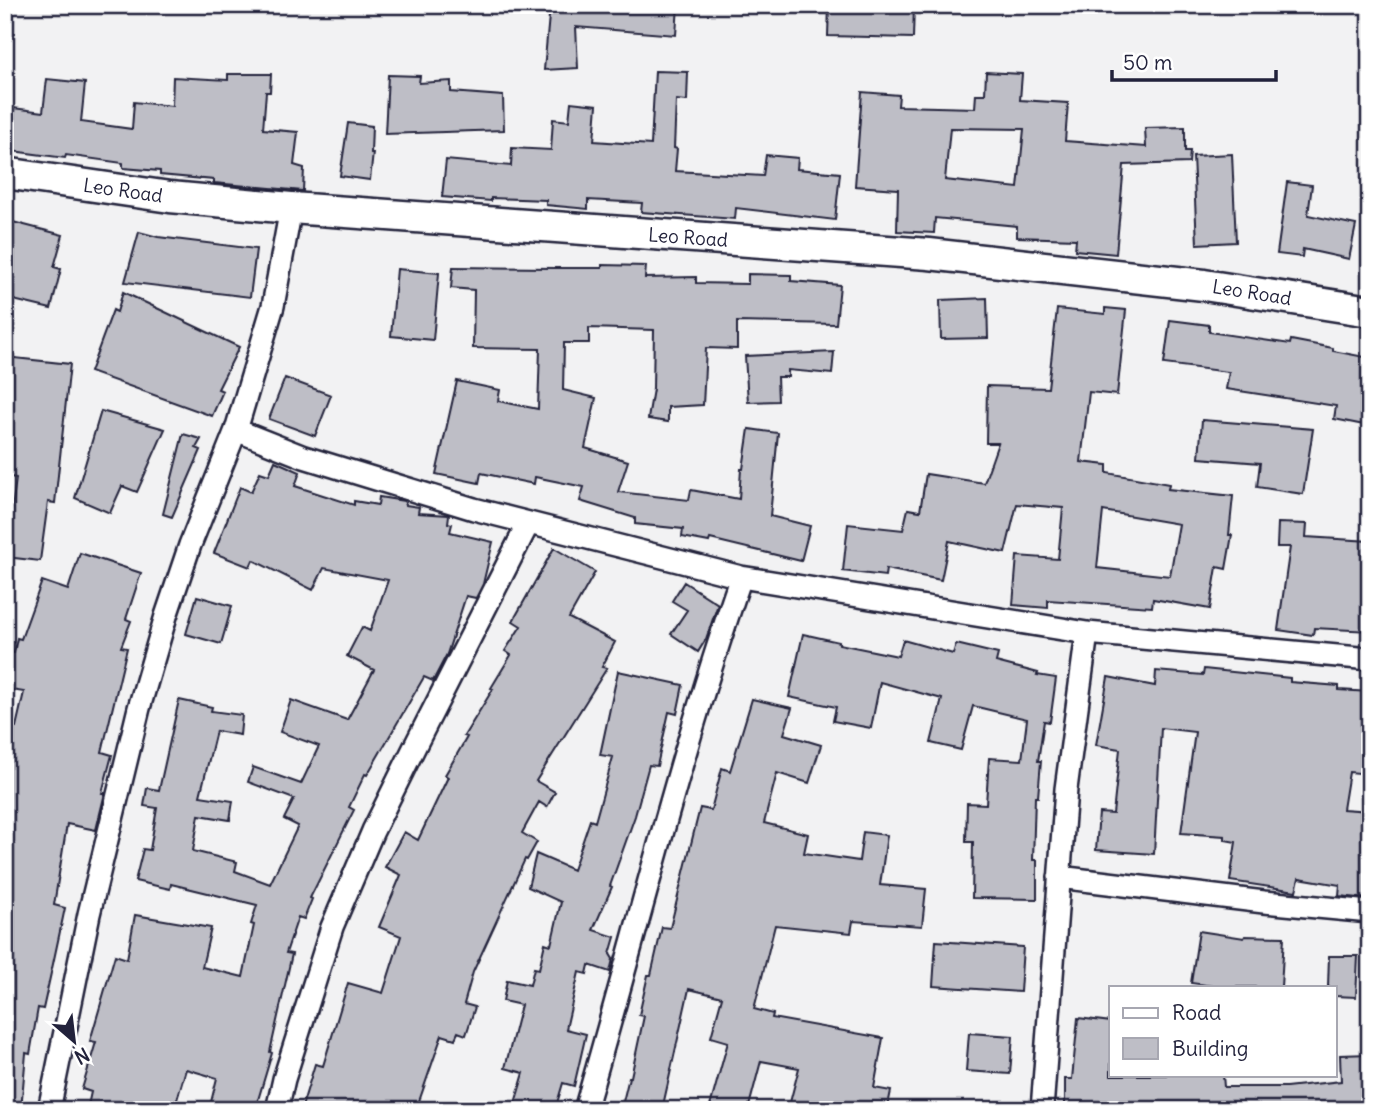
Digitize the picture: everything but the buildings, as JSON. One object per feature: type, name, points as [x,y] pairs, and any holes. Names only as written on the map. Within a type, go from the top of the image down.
[{"type":"street","name":"Leo Road","points":[[5,173],[170,197],[291,208],[929,254],[1204,285],[1370,311]]},
{"type":"street","points":[[49,1110],[89,914],[139,708],[190,545],[236,430],[273,306],[291,208]]},
{"type":"street","points":[[236,430],[304,457],[528,524],[741,577],[1087,633],[1370,659]]},
{"type":"street","points":[[277,1110],[284,1079],[337,915],[373,831],[416,742],[528,524]]},
{"type":"street","points":[[585,1110],[694,717],[741,577]]},
{"type":"street","points":[[1042,1110],[1066,789],[1087,633]]},
{"type":"street","points":[[1059,877],[1370,912]]}]
